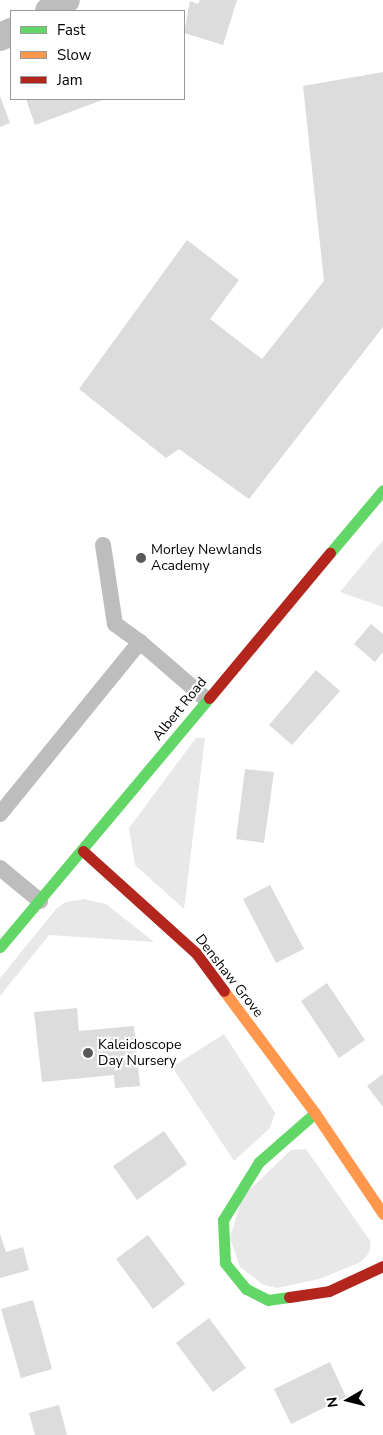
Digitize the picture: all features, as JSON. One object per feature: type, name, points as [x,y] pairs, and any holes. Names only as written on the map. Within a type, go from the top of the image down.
[{"type":"street","points":[[51,10],[66,0]]},
{"type":"street","name":"Albert Road","points":[[0,947],[83,851],[206,699],[383,490]]},
{"type":"street","name":"Denshaw Grove","points":[[83,851],[196,953],[315,1113],[383,1214]]},
{"type":"street","points":[[315,1113],[259,1162],[222,1220],[225,1263],[246,1289],[268,1300],[329,1291],[383,1266]]},
{"type":"lane","points":[[103,545],[115,624],[140,642],[206,699]]},
{"type":"lane","points":[[0,814],[140,642]]},
{"type":"lane","points":[[0,868],[40,901]]},
{"type":"shaded area","points":[[383,540],[383,607],[340,592]]},
{"type":"shaded area","points":[[196,738],[205,738],[184,909],[135,865],[129,828]]},
{"type":"shaded area","points":[[84,899],[106,904],[154,942],[49,935],[0,996],[0,978],[57,908],[66,902]]},
{"type":"shaded area","points":[[224,1034],[275,1113],[270,1128],[234,1161],[172,1067]]},
{"type":"shaded area","points":[[306,1149],[371,1242],[369,1253],[361,1262],[319,1279],[277,1288],[262,1284],[240,1267],[230,1238],[242,1197],[291,1150]]},
{"type":"building","points":[[200,0],[237,0],[223,45],[185,33],[190,1],[198,4]]},
{"type":"building","points":[[383,72],[383,327],[249,499],[179,449],[166,458],[79,389],[187,240],[239,280],[210,319],[262,359],[324,281],[303,86]]},
{"type":"building","points":[[0,96],[10,123],[0,127]]},
{"type":"building","points":[[26,100],[102,100],[35,125]]},
{"type":"building","points":[[371,624],[383,634],[383,652],[375,662],[354,644]]},
{"type":"building","points":[[316,670],[340,691],[292,745],[269,725]]},
{"type":"building","points":[[245,769],[274,772],[264,843],[236,839]]},
{"type":"building","points":[[270,885],[304,949],[276,963],[243,899]]},
{"type":"building","points":[[327,983],[365,1040],[339,1058],[301,1001]]},
{"type":"building","name":"Kaleidoscope Day Nursery","points":[[77,1008],[79,1031],[134,1026],[140,1086],[115,1088],[114,1075],[42,1082],[34,1012]]},
{"type":"building","points":[[383,1074],[383,1107],[367,1086]]},
{"type":"building","points":[[164,1131],[187,1164],[137,1200],[113,1166]]},
{"type":"building","points":[[0,1234],[6,1252],[23,1247],[29,1270],[0,1278]]},
{"type":"building","points":[[148,1235],[185,1284],[153,1309],[116,1259]]},
{"type":"building","points":[[33,1300],[52,1369],[21,1378],[1,1309]]},
{"type":"building","points":[[209,1318],[246,1368],[213,1392],[176,1343]]},
{"type":"building","points":[[330,1362],[346,1397],[291,1424],[274,1389]]},
{"type":"building","points":[[59,1405],[67,1435],[35,1435],[29,1413]]},
{"type":"traffic: fast","points":[[330,553],[383,490]]},
{"type":"traffic: fast","points":[[0,947],[209,698]]},
{"type":"traffic: fast","points":[[289,1297],[268,1300],[246,1289],[225,1263],[223,1220],[259,1162],[315,1113]]},
{"type":"traffic: slow","points":[[224,991],[315,1113],[383,1214]]},
{"type":"traffic: jam","points":[[209,698],[330,553]]},
{"type":"traffic: jam","points":[[83,851],[196,953],[224,991]]},
{"type":"traffic: jam","points":[[289,1297],[329,1291],[383,1266]]},
{"type":"place","name":"Morley Newlands Academy","points":[[141,558]]},
{"type":"place","name":"Kaleidoscope Day Nursery","points":[[88,1053]]}]
